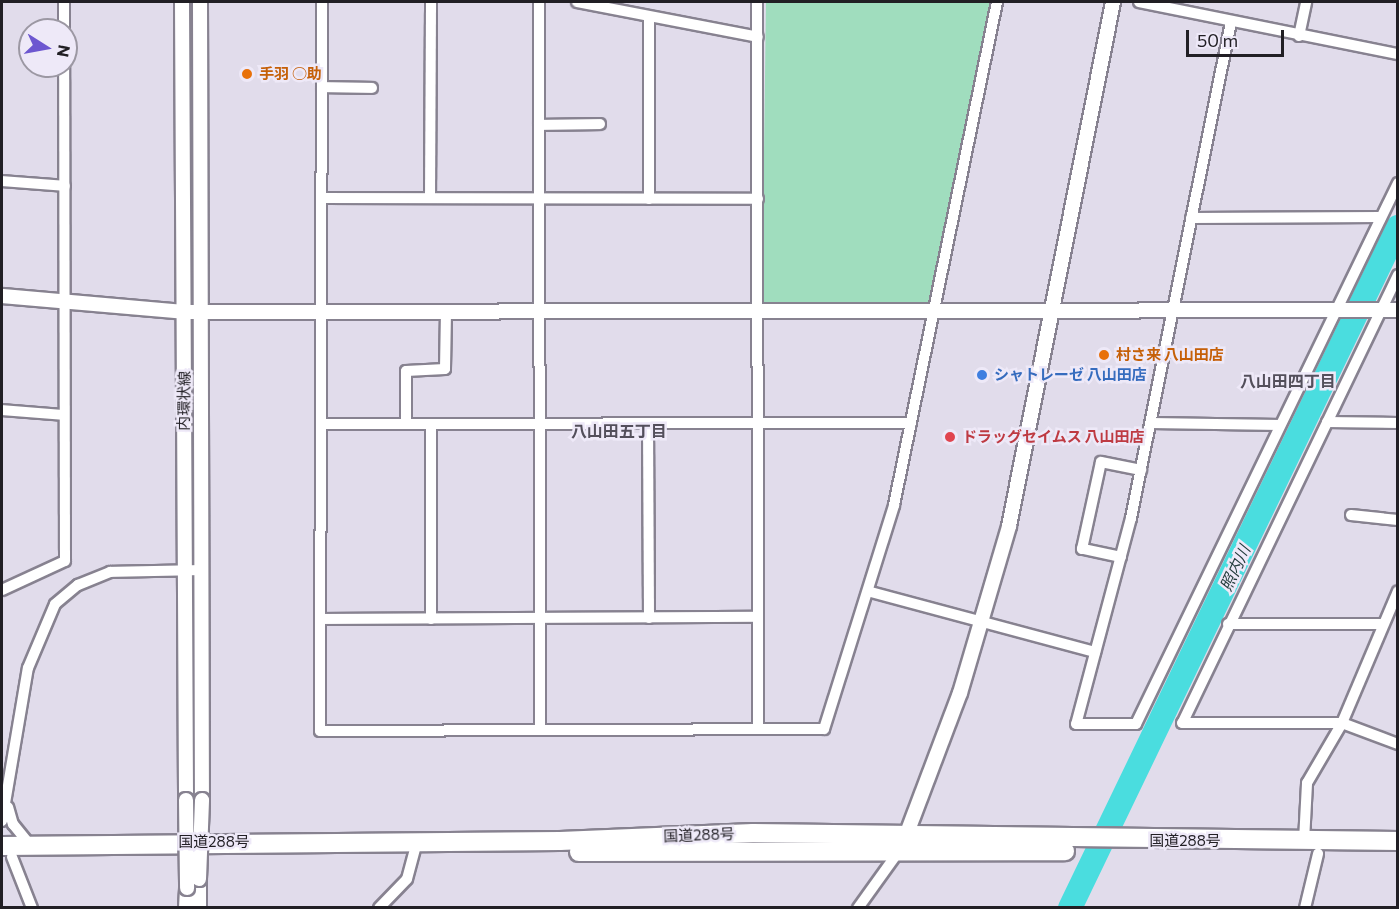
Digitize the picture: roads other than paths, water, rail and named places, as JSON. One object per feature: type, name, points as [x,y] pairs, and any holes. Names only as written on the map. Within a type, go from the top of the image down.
[{"type":"highway","name":"国道288号","points":[[5,853],[904,841],[1318,854],[1398,853]]},
{"type":"highway","name":"国道288号","points":[[1132,847],[1304,841],[1398,842]]},
{"type":"highway","name":"国道288号","points":[[5,853],[30,845],[417,847]]},
{"type":"street","points":[[64,2],[64,18]]},
{"type":"street","points":[[182,2],[184,312],[182,570],[186,908]]},
{"type":"street","name":"内環状線","points":[[199,908],[201,800],[198,570],[201,312],[200,2]]},
{"type":"street","points":[[322,2],[320,731],[758,727],[824,729],[871,592],[911,423],[997,2]]},
{"type":"street","points":[[430,198],[431,2]]},
{"type":"street","points":[[539,2],[540,728]]},
{"type":"street","points":[[577,2],[758,37]]},
{"type":"street","points":[[758,2],[758,727]]},
{"type":"street","points":[[858,908],[904,841],[983,621],[1009,526],[1113,2]]},
{"type":"street","points":[[1139,2],[1299,36],[1398,54]]},
{"type":"street","points":[[1299,36],[1306,2]]},
{"type":"street","points":[[649,17],[650,199]]},
{"type":"street","points":[[1231,22],[1122,557],[1074,721],[1136,724],[1398,183]]},
{"type":"street","points":[[2,590],[65,561],[64,78]]},
{"type":"street","points":[[322,87],[372,88]]},
{"type":"street","points":[[539,125],[600,124]]},
{"type":"street","points":[[2,181],[65,186]]},
{"type":"street","points":[[323,198],[758,199]]},
{"type":"street","points":[[1191,218],[1381,217]]},
{"type":"street","points":[[1398,275],[1182,723],[1341,723],[1398,744]]},
{"type":"street","points":[[2,296],[184,312],[446,314],[934,311],[1051,314],[1398,310]]},
{"type":"street","points":[[406,424],[406,370],[445,369],[446,314]]},
{"type":"street","points":[[2,410],[64,415]]},
{"type":"street","points":[[1327,422],[1398,423]]},
{"type":"street","points":[[321,424],[911,423]]},
{"type":"street","points":[[1151,423],[1280,425]]},
{"type":"street","points":[[431,424],[431,619]]},
{"type":"street","points":[[648,424],[649,618]]},
{"type":"street","points":[[1122,557],[1082,549],[1101,462],[1141,470]]},
{"type":"street","points":[[1351,515],[1398,520]]},
{"type":"street","points":[[2,821],[8,807],[28,668],[55,604],[78,585],[110,572],[198,570]]},
{"type":"street","points":[[1304,841],[1307,783],[1341,723],[1380,624],[1398,591]]},
{"type":"street","points":[[871,592],[1095,652]]},
{"type":"street","points":[[322,619],[758,617]]},
{"type":"street","points":[[1228,624],[1380,624]]},
{"type":"street","points":[[8,807],[13,824],[30,845]]},
{"type":"street","points":[[379,908],[407,879],[417,847]]},
{"type":"street","points":[[5,853],[32,908]]},
{"type":"street","points":[[1305,908],[1318,854]]},
{"type":"waterway","name":"照内川","points":[[1070,908],[1398,227]]},
{"type":"place","name":"手羽 ○助","points":[[247,74]]},
{"type":"place","name":"村さ来 八山田店","points":[[1104,355]]},
{"type":"place","name":"シャトレーゼ 八山田店","points":[[982,375]]},
{"type":"place","name":"ドラッグセイムス 八山田店","points":[[950,437]]},
{"type":"district","name":"八山田四丁目","points":[[1288,381]]},
{"type":"district","name":"八山田五丁目","points":[[619,431]]}]
